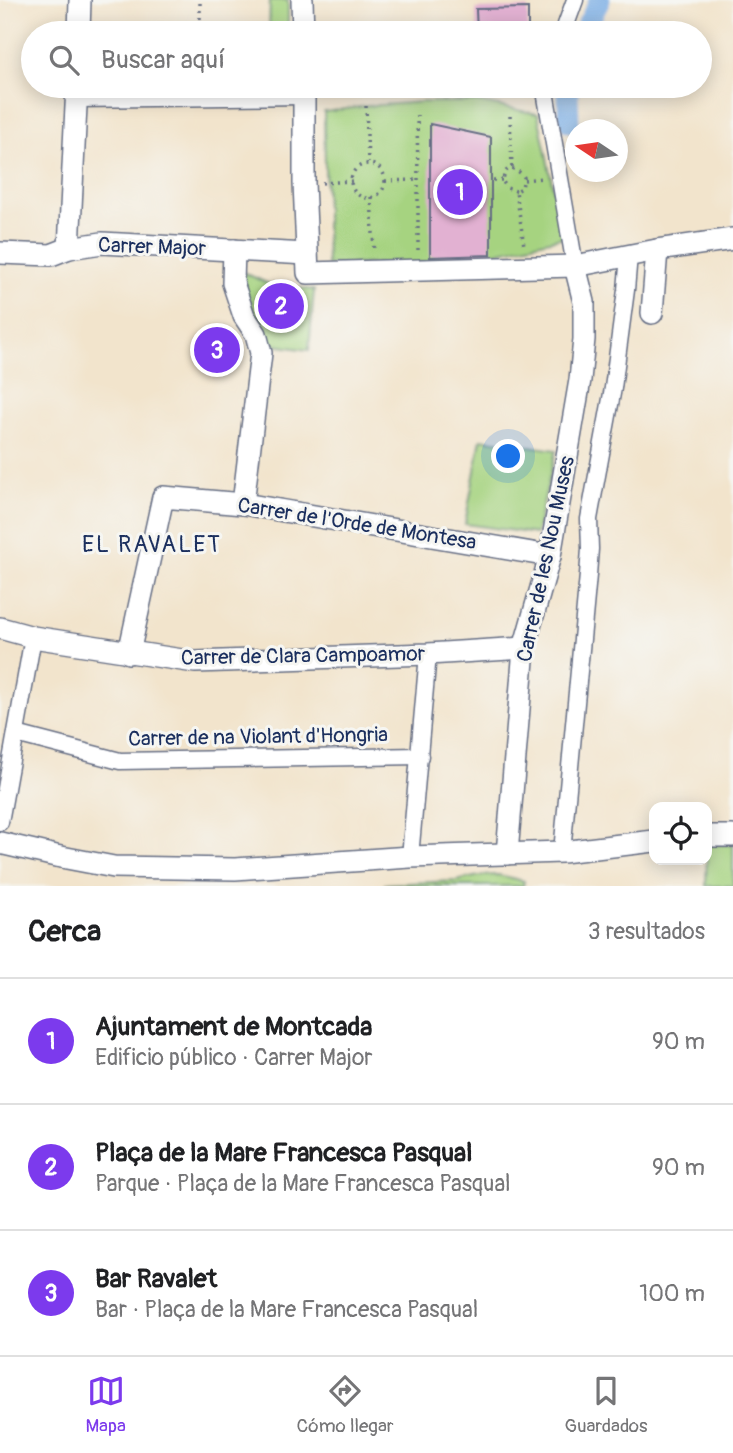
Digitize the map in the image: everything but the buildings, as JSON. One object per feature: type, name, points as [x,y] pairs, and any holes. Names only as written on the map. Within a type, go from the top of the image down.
[{"type":"street","points":[[79,21],[80,0]]},
{"type":"street","points":[[302,0],[303,21]]},
{"type":"street","points":[[567,21],[575,0]]},
{"type":"street","points":[[69,248],[77,98]]},
{"type":"street","points":[[304,98],[307,263]]},
{"type":"street","points":[[548,98],[575,266]]},
{"type":"street","points":[[562,852],[588,575],[589,519],[613,388],[626,290],[623,256],[733,239]]},
{"type":"street","name":"Carrer Major","points":[[0,253],[51,255],[69,248],[102,243],[233,250],[307,263],[575,266],[623,256]]},
{"type":"street","points":[[233,250],[233,283],[244,316],[256,334],[261,353],[243,504]]},
{"type":"street","points":[[652,313],[657,250]]},
{"type":"street","name":"Carrer de les Nou Muses","points":[[506,854],[524,648],[550,556],[580,380],[584,302],[575,266]]},
{"type":"street","name":"Carrer de l'Orde de Montesa","points":[[130,653],[163,497],[243,504],[550,556]]},
{"type":"street","name":"Carrer de Clara Campoamor","points":[[0,628],[33,637],[195,662],[524,648]]},
{"type":"street","points":[[0,822],[33,637]]},
{"type":"street","points":[[410,857],[428,654]]},
{"type":"street","name":"Carrer de na Violant d'Hongria","points":[[16,734],[120,761],[420,756]]},
{"type":"street","points":[[712,836],[733,836]]},
{"type":"street","points":[[0,842],[114,867],[235,869],[410,857],[562,852],[649,842]]},
{"type":"path","points":[[200,0],[200,21]]},
{"type":"path","points":[[366,106],[368,164]]},
{"type":"path","points":[[417,115],[418,254]]},
{"type":"path","points":[[510,116],[512,168]]},
{"type":"path","points":[[368,164],[378,167],[385,181],[381,192],[365,197],[355,192],[352,181],[355,171],[368,164]]},
{"type":"path","points":[[512,168],[520,172],[524,180],[522,188],[516,191],[507,188],[503,180],[504,173],[512,168]]},
{"type":"path","points":[[524,180],[551,178]]},
{"type":"path","points":[[385,181],[418,180]]},
{"type":"path","points":[[493,180],[503,180]]},
{"type":"path","points":[[516,191],[524,246]]},
{"type":"path","points":[[371,197],[374,256]]},
{"type":"green space","points":[[270,0],[288,0],[288,21],[269,21]]},
{"type":"green space","points":[[422,102],[478,102],[538,114],[563,237],[492,253],[490,261],[327,265],[324,112]]},
{"type":"green space","points":[[240,271],[269,284],[314,290],[309,350],[266,344]]},
{"type":"green space","points":[[481,439],[556,450],[536,534],[465,524]]},
{"type":"green space","points":[[712,845],[733,845],[733,886],[706,886],[707,865],[712,865]]},
{"type":"green space","points":[[498,875],[524,881],[523,886],[385,886],[385,884],[456,881]]},
{"type":"waterway","points":[[589,21],[600,0]]},
{"type":"waterway","points":[[568,98],[569,119]]},
{"type":"place","name":"Ajuntament de Montcada","points":[[460,192]]},
{"type":"place","name":"Plaça de la Mare Francesca Pasqual","points":[[281,306]]},
{"type":"place","name":"Bar Ravalet","points":[[217,350]]},
{"type":"district","name":"EL RAVALET","points":[[152,544]]}]
